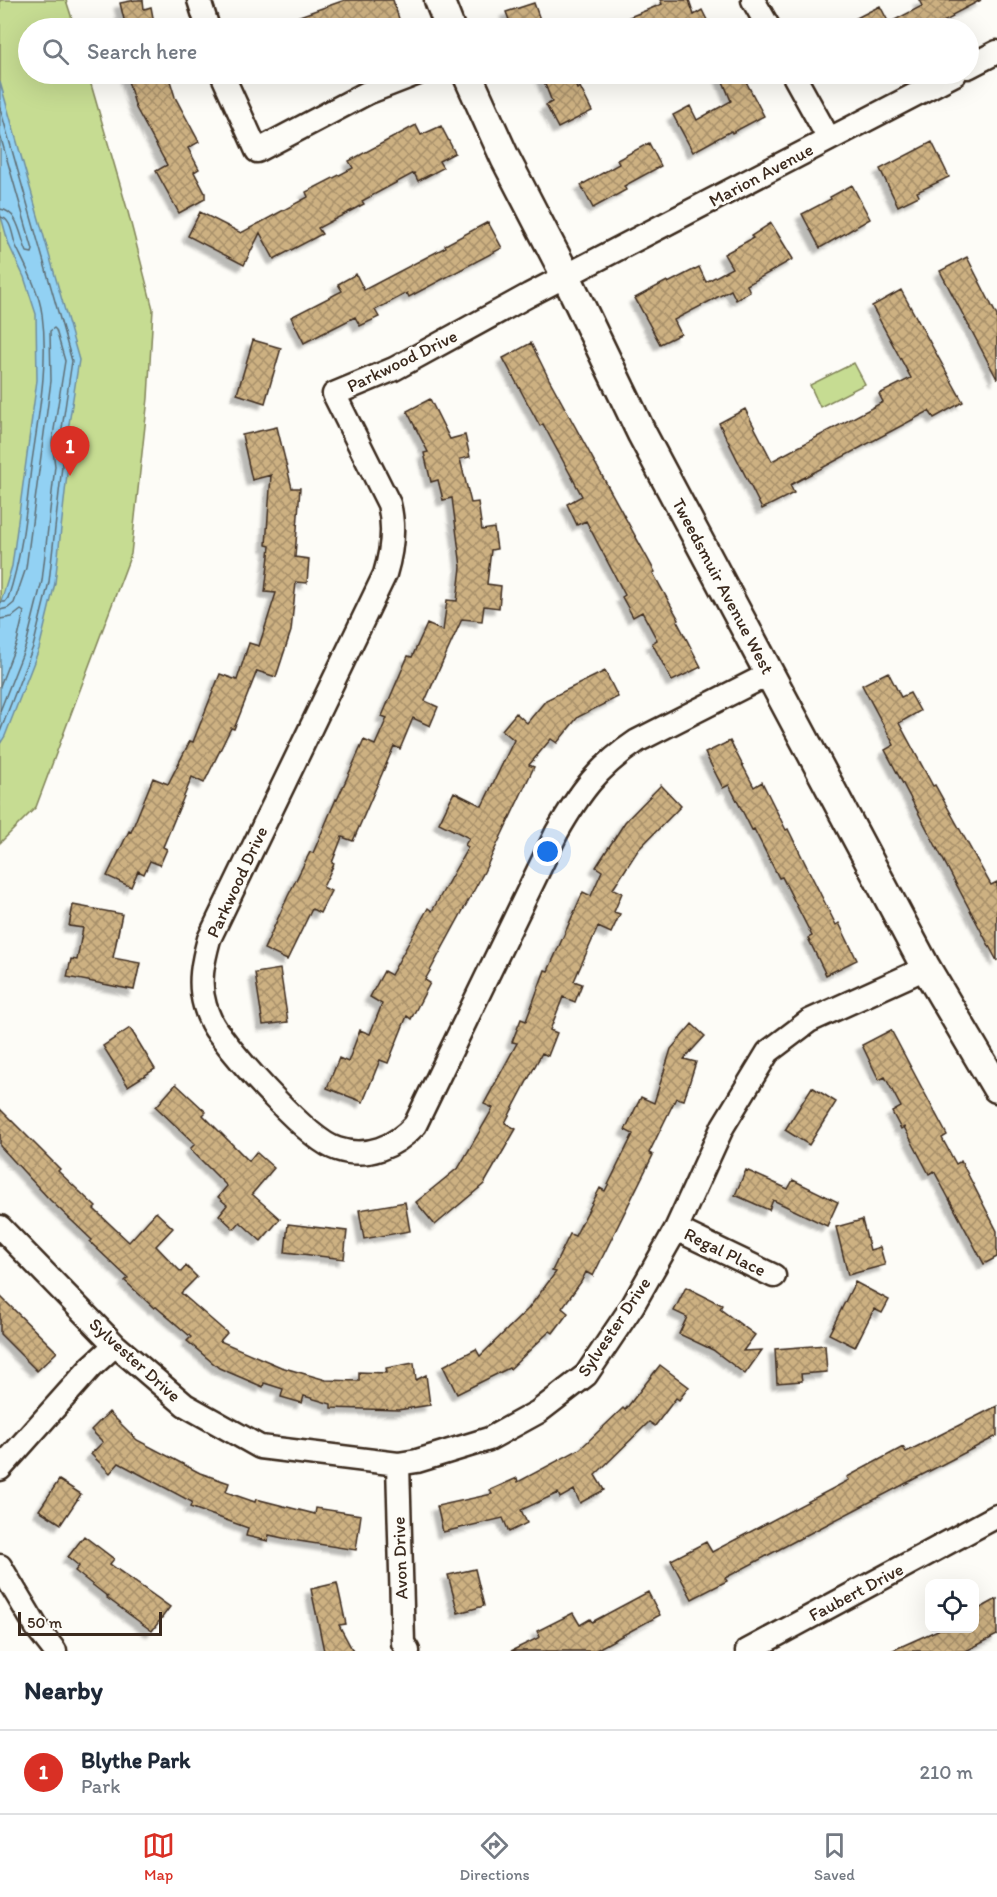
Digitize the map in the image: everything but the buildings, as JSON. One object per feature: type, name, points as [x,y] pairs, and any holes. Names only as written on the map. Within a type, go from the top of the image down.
[{"type":"street","points":[[199,0],[205,18]]},
{"type":"street","points":[[440,0],[446,18]]},
{"type":"street","points":[[753,0],[763,18]]},
{"type":"street","points":[[979,62],[997,52]]},
{"type":"street","points":[[226,84],[257,152],[367,93],[390,84]]},
{"type":"street","name":"Tweedsmuir Avenue West","points":[[472,84],[505,158],[566,276],[642,434],[926,968],[997,1088]]},
{"type":"street","points":[[799,84],[830,139]]},
{"type":"street","name":"Marion Avenue","points":[[566,276],[937,84]]},
{"type":"street","name":"Parkwood Drive","points":[[566,276],[394,369],[334,394],[389,504],[392,517],[391,548],[380,584],[209,939],[202,967],[202,988],[205,1006],[218,1034],[252,1074],[318,1138],[335,1149],[350,1152],[381,1149],[395,1143],[415,1125],[557,832],[576,798],[598,772],[637,741],[769,674]]},
{"type":"street","name":"Sylvester Drive","points":[[0,1227],[115,1345],[185,1405],[260,1447],[398,1464],[417,1461],[489,1439],[538,1412],[586,1376],[633,1305],[676,1228],[723,1126],[768,1052],[809,1021],[926,968]]},
{"type":"street","name":"Regal Place","points":[[676,1228],[774,1276]]},
{"type":"street","points":[[0,1469],[91,1367],[115,1345]]},
{"type":"street","name":"Avon Drive","points":[[398,1464],[403,1642],[408,1651]]},
{"type":"street","name":"Faubert Drive","points":[[747,1651],[997,1516]]},
{"type":"street","points":[[0,1566],[37,1628],[55,1651]]},
{"type":"green space","points":[[0,0],[66,0],[72,18],[18,18],[18,84],[91,84],[153,309],[148,398],[131,554],[36,807],[0,843]]},
{"type":"green space","points":[[854,363],[865,384],[820,407],[810,385]]},
{"type":"water","points":[[0,82],[79,360],[66,443],[68,465],[55,583],[39,649],[0,744],[0,605],[12,566],[37,380],[36,314],[24,277],[9,245],[0,213]]},
{"type":"place","name":"Blythe Park","points":[[70,476]]}]
